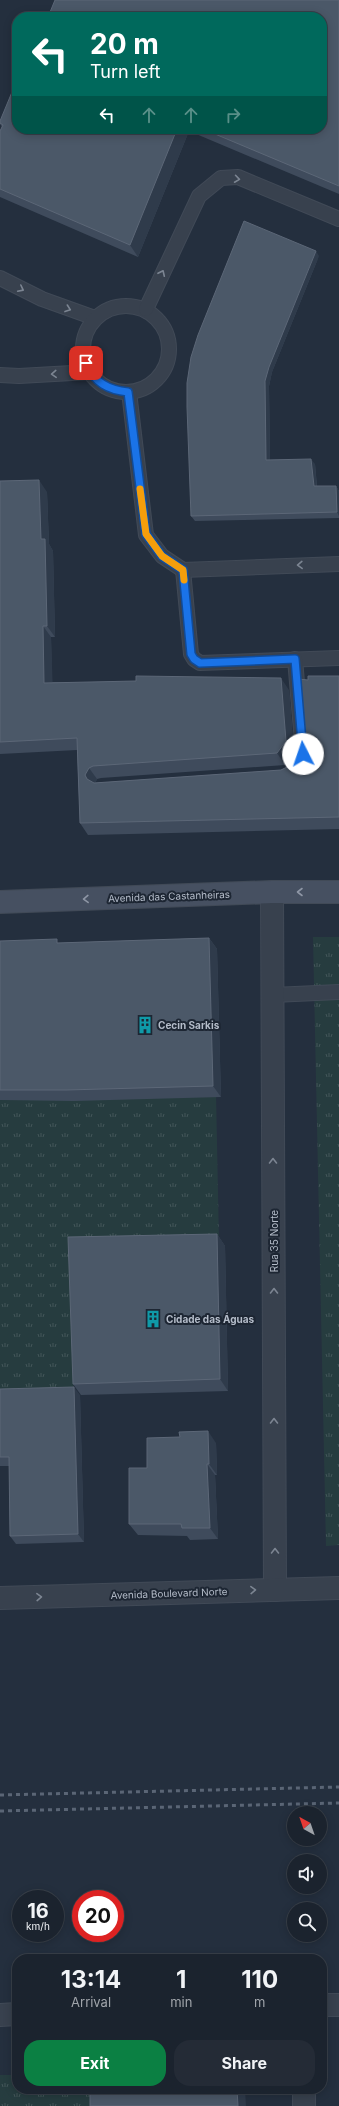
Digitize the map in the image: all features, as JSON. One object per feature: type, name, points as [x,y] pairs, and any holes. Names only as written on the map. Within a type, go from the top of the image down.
[{"type":"main road","name":"Avenida das Castanheiras","points":[[0,902],[272,892],[339,892]]},
{"type":"street","name":"Rua 35 Norte","points":[[272,892],[275,1590]]},
{"type":"street","name":"Avenida Boulevard Norte","points":[[0,1598],[339,1588]]},
{"type":"street","points":[[327,2005],[339,2005]]},
{"type":"street","points":[[0,2014],[12,2014]]},
{"type":"street","points":[[304,2094],[304,2106]]},
{"type":"lane","points":[[146,309],[199,196],[221,178],[238,178],[339,219]]},
{"type":"lane","points":[[0,278],[42,299],[95,318]]},
{"type":"lane","points":[[119,305],[146,309],[163,324],[170,345],[166,368],[150,385],[128,392],[114,390],[100,383],[90,372],[83,354],[85,335],[95,318],[119,305]]},
{"type":"lane","points":[[0,375],[19,376],[90,372]]},
{"type":"lane","points":[[128,392],[146,534],[162,556],[183,570],[339,564]]},
{"type":"lane","points":[[183,570],[191,654],[194,659],[200,663],[339,658]]},
{"type":"lane","points":[[290,773],[303,754],[295,659]]},
{"type":"lane","points":[[272,995],[339,992]]},
{"type":"green space","points":[[313,937],[339,937],[339,1545],[326,1546]]},
{"type":"green space","points":[[0,952],[216,1095],[219,1242],[70,1247],[74,1410],[0,1400]]},
{"type":"green space","points":[[0,2075],[12,2075],[12,2094],[99,2094],[99,2106],[0,2106]]},
{"type":"building","points":[[55,0],[339,0],[339,186],[215,134],[327,134],[327,12],[50,12]]},
{"type":"building","points":[[12,92],[12,134],[175,134],[130,245],[0,189],[0,131],[3,125],[0,121]]},
{"type":"building","points":[[244,221],[316,251],[269,367],[265,381],[266,460],[311,459],[314,486],[336,486],[337,512],[191,516],[187,383],[191,357],[198,335]]},
{"type":"building","points":[[39,480],[41,539],[45,539],[47,626],[43,626],[44,683],[136,681],[136,676],[281,678],[286,741],[277,753],[93,766],[89,768],[85,775],[87,779],[94,783],[281,770],[287,767],[298,755],[303,742],[298,679],[308,680],[308,676],[339,676],[339,817],[80,823],[77,738],[0,742],[0,481]]},
{"type":"building","name":"Cecin Sarkis","points":[[209,938],[213,1086],[66,1090],[0,1090],[0,941],[57,939],[57,943]]},
{"type":"building","name":"Cidade das Águas","points":[[217,1234],[220,1379],[73,1384],[68,1237]]},
{"type":"building","points":[[74,1387],[78,1534],[10,1536],[9,1457],[0,1457],[0,1389]]},
{"type":"building","points":[[208,1431],[209,1464],[207,1464],[210,1528],[182,1528],[181,1524],[129,1524],[129,1468],[147,1468],[147,1438],[180,1437],[179,1432]]},
{"type":"building","points":[[90,2094],[237,2094],[238,2106],[90,2106]]},
{"type":"railway","points":[[0,1795],[339,1787]]},
{"type":"railway","points":[[0,1811],[339,1803]]},
{"type":"slow traffic","points":[[140,489],[146,534],[162,556],[183,570],[184,580]]},
{"type":"place","name":"Cecin Sarkis","points":[[145,1025]]},
{"type":"place","name":"Cidade das Águas","points":[[153,1319]]},
{"type":"route","points":[[86,363],[90,372],[100,383],[114,390],[128,392],[146,534],[162,556],[183,570],[191,654],[194,659],[200,663],[295,659],[298,680],[303,754]]}]
